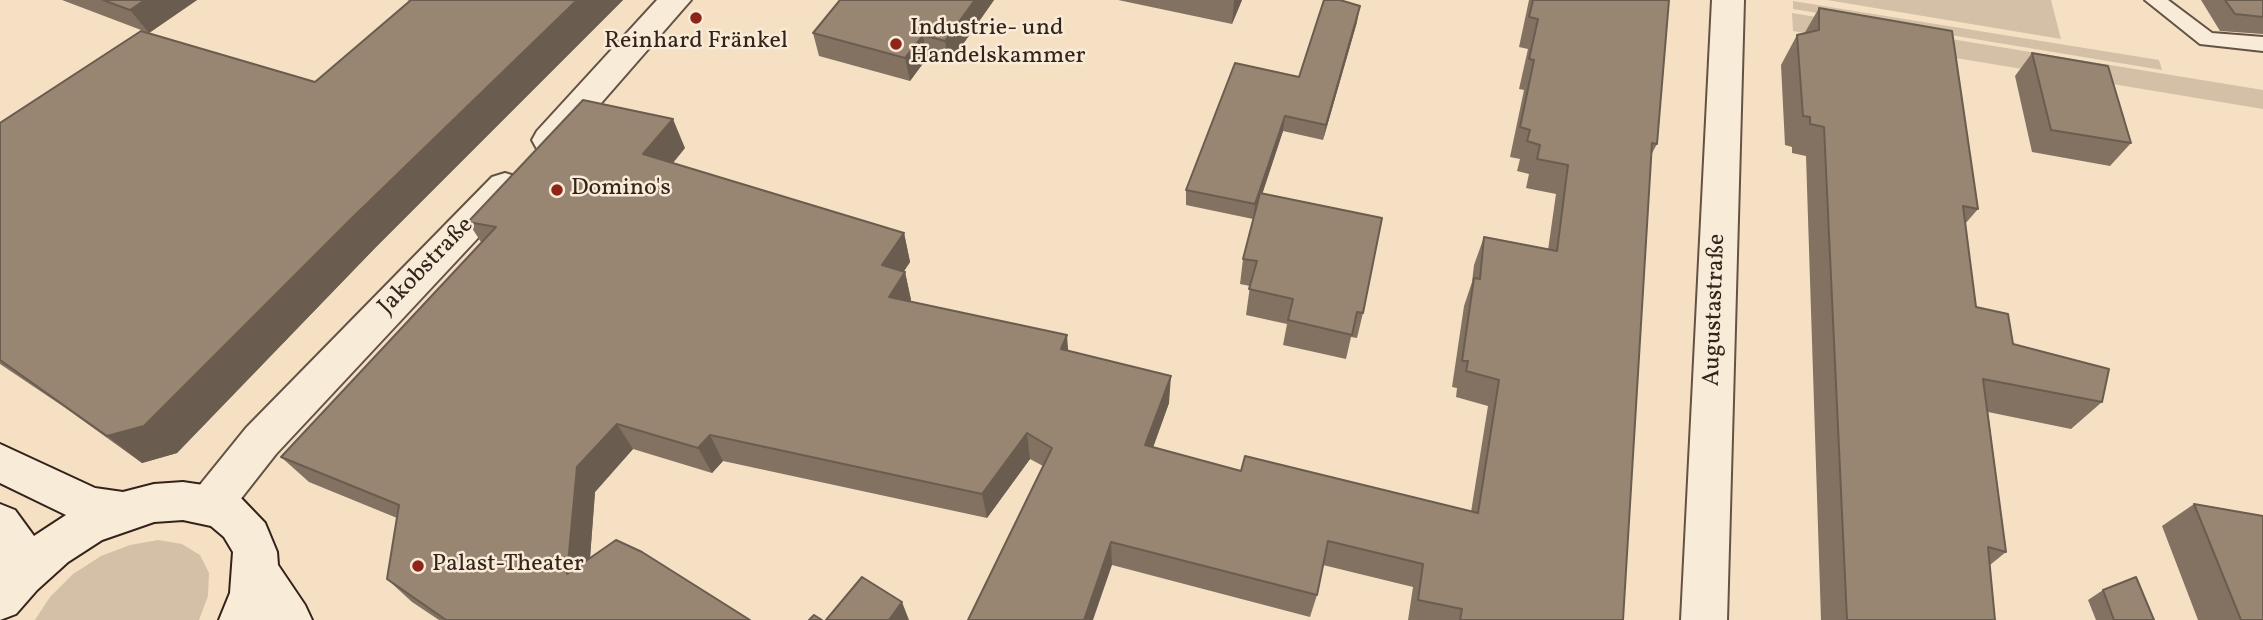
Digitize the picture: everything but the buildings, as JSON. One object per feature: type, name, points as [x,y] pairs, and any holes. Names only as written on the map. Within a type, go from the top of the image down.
[{"type":"street","name":"Jakobstraße","points":[[209,505],[261,441],[585,102],[675,0]]},
{"type":"street","name":"Augustastraße","points":[[1704,620],[1728,0]]},
{"type":"street","points":[[0,462],[71,498],[94,507],[123,511]]},
{"type":"street","points":[[10,587],[52,548],[87,526],[123,511],[154,503],[209,505],[226,512],[239,523],[255,552],[253,593],[242,620]]},
{"type":"street","points":[[0,524],[18,549],[10,587]]},
{"type":"street","points":[[256,571],[289,620]]},
{"type":"lane","points":[[2155,0],[2207,39],[2263,44]]},
{"type":"shaded area","points":[[1827,0],[2051,0],[2061,39]]},
{"type":"shaded area","points":[[1793,1],[2159,60],[2162,70],[1793,9]]},
{"type":"shaded area","points":[[1792,13],[2263,90],[2263,109],[1793,31]]},
{"type":"shaded area","points":[[158,540],[182,544],[200,555],[209,573],[208,596],[199,620],[35,620],[50,597],[73,574],[101,556],[130,545]]},
{"type":"place","name":"Reinhard Fränkel","points":[[696,18]]},
{"type":"place","name":"Industrie- und Handelskammer","points":[[896,44]]},
{"type":"place","name":"Domino's","points":[[557,190]]},
{"type":"place","name":"Palast-Theater","points":[[418,566]]}]
